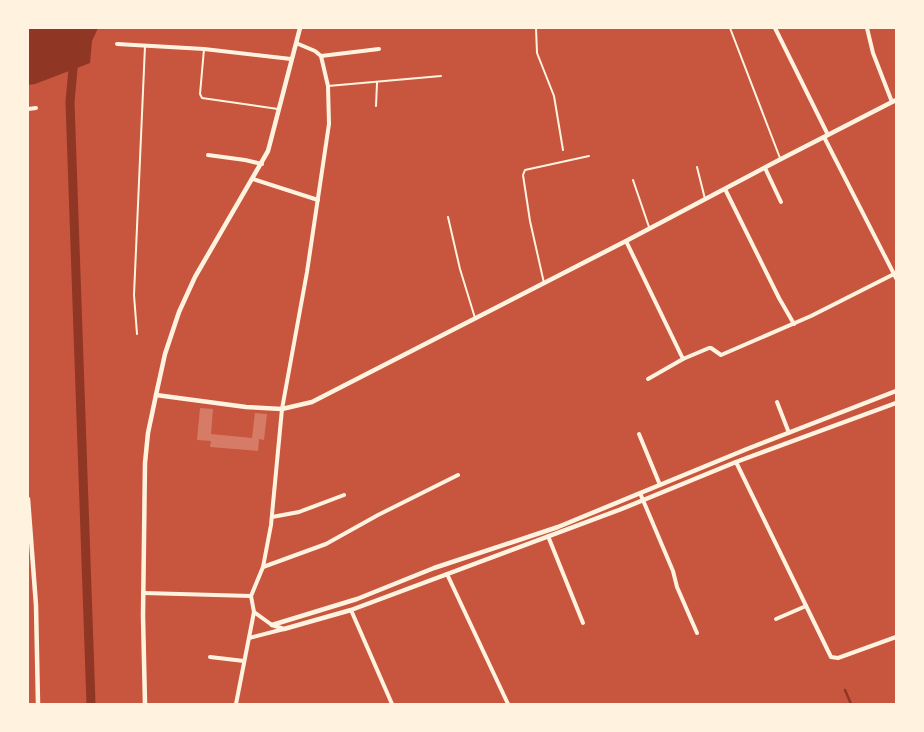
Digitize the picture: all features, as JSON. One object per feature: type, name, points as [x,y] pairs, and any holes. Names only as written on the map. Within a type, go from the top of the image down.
[{"type":"street","points":[[146,704],[144,593],[145,463],[148,433],[156,394],[179,312],[200,268],[262,164],[270,145],[300,28]]},
{"type":"street","points":[[648,380],[683,359],[709,348],[722,354],[794,324],[896,275],[826,136],[775,28]]},
{"type":"street","points":[[156,394],[246,407],[282,409],[312,402],[650,229],[894,101],[873,53],[867,28]]},
{"type":"street","points":[[236,704],[254,612],[251,596],[262,567],[272,517],[282,409],[318,200],[329,124],[328,86],[321,56],[315,51],[296,43]]},
{"type":"street","points":[[117,44],[204,49],[291,58]]},
{"type":"street","points":[[321,56],[378,49]]},
{"type":"street","points":[[28,109],[36,108]]},
{"type":"street","points":[[208,154],[262,164]]},
{"type":"street","points":[[765,168],[781,202]]},
{"type":"street","points":[[253,179],[318,200]]},
{"type":"street","points":[[725,189],[779,298],[794,324]]},
{"type":"street","points":[[626,241],[683,359]]},
{"type":"street","points":[[272,625],[357,599],[434,568],[558,527],[896,391]]},
{"type":"street","points":[[778,402],[789,433]]},
{"type":"street","points":[[249,638],[351,610],[643,501],[736,462],[896,404]]},
{"type":"street","points":[[639,434],[660,485]]},
{"type":"street","points":[[736,462],[830,657],[834,659],[896,637]]},
{"type":"street","points":[[262,567],[326,544],[378,515],[458,475]]},
{"type":"street","points":[[640,493],[697,633]]},
{"type":"street","points":[[272,517],[298,512],[344,495]]},
{"type":"street","points":[[28,499],[36,605],[38,704]]},
{"type":"street","points":[[548,536],[583,623]]},
{"type":"street","points":[[507,544],[510,551]]},
{"type":"street","points":[[448,574],[508,704]]},
{"type":"street","points":[[144,593],[251,596]]},
{"type":"street","points":[[776,619],[806,606]]},
{"type":"street","points":[[351,610],[392,704]]},
{"type":"street","points":[[254,612],[272,625],[284,629]]},
{"type":"street","points":[[210,657],[244,661]]},
{"type":"lane","points":[[536,28],[537,52],[554,96],[562,150]]},
{"type":"lane","points":[[730,28],[781,159]]},
{"type":"lane","points":[[137,334],[134,295],[145,46]]},
{"type":"lane","points":[[204,49],[200,94],[202,98],[278,109]]},
{"type":"lane","points":[[328,86],[442,76]]},
{"type":"lane","points":[[376,106],[377,83]]},
{"type":"lane","points":[[544,283],[530,221],[523,175],[525,170],[589,156]]},
{"type":"lane","points":[[697,167],[705,199]]},
{"type":"lane","points":[[633,180],[650,229]]},
{"type":"lane","points":[[448,217],[460,269],[475,318]]},
{"type":"shaded area","points":[[28,28],[98,28],[92,41],[90,63],[28,85]]},
{"type":"building","points":[[200,408],[213,409],[211,434],[252,438],[255,413],[267,414],[264,440],[259,439],[258,451],[210,447],[211,441],[197,440]]},
{"type":"waterway","points":[[74,58],[70,102],[91,704]]},
{"type":"waterway","points":[[845,690],[851,704]]}]
